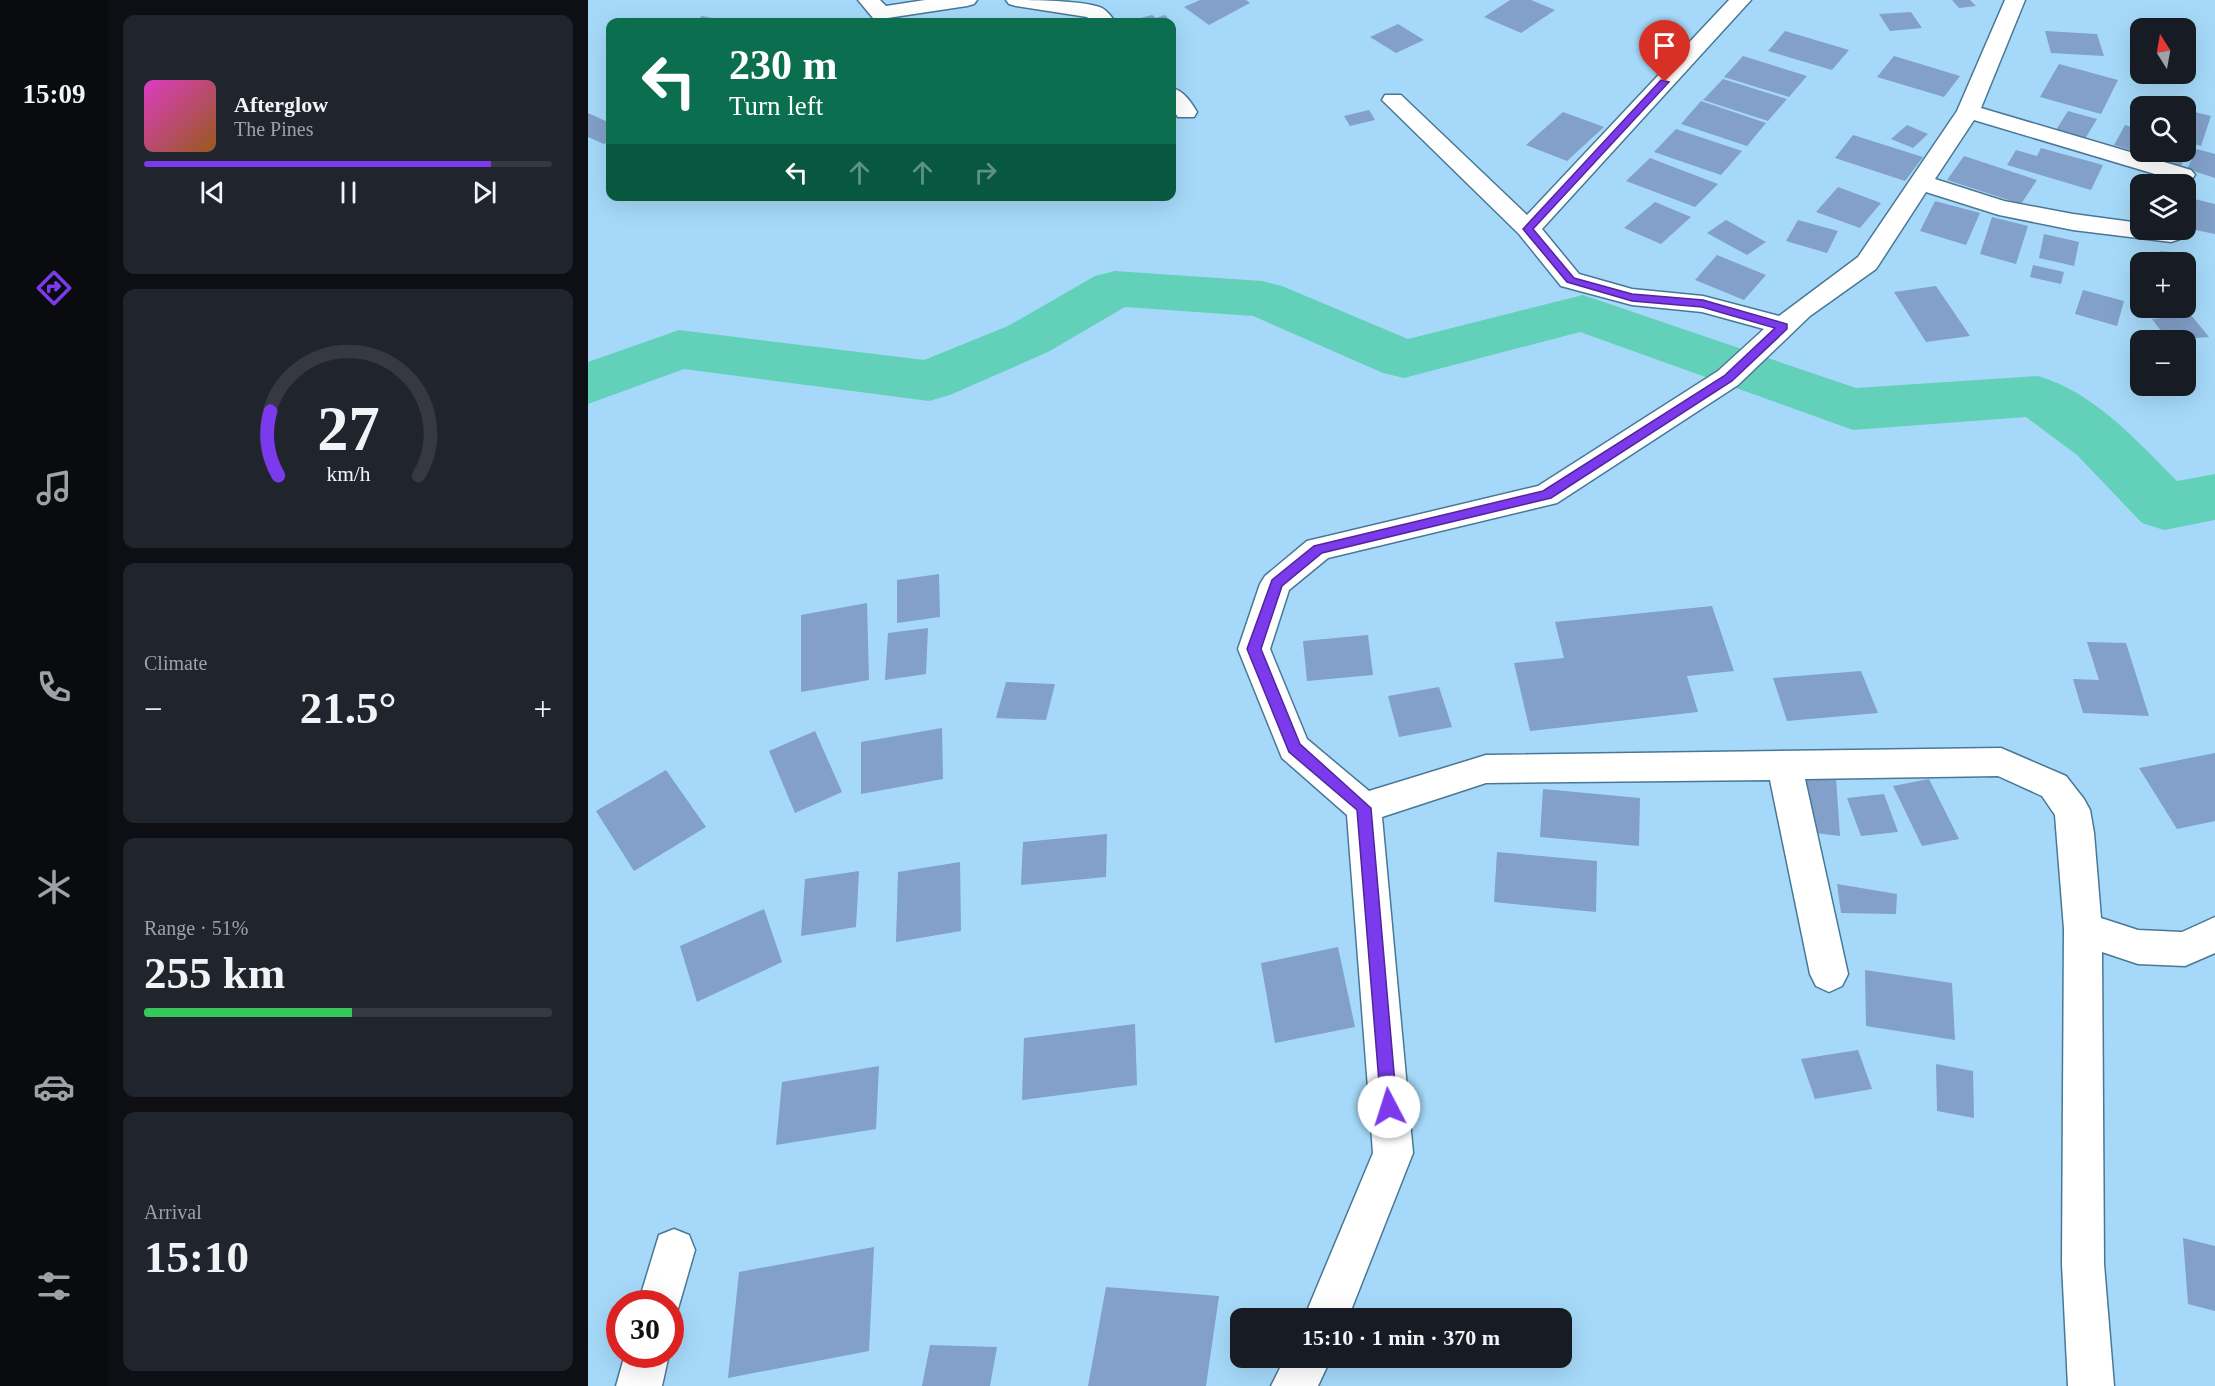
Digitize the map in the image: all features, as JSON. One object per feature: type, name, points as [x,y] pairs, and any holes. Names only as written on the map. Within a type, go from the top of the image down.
[{"type":"street","points":[[868,0],[881,13],[967,0]]},
{"type":"street","points":[[1016,0],[1094,12],[1100,18]]},
{"type":"street","points":[[1528,229],[1741,0]]},
{"type":"street","points":[[1330,1308],[1393,1153],[1364,808],[1294,748],[1254,649],[1276,584],[1318,549],[1547,495],[1728,378],[1801,310],[1867,263],[1968,111],[2015,0]]},
{"type":"street","points":[[1393,100],[1528,229],[1570,280],[1632,297],[1703,304],[1783,326]]},
{"type":"street","points":[[1968,111],[2180,174]]},
{"type":"street","points":[[1921,183],[1999,208],[2073,222],[2130,229]]},
{"type":"street","points":[[1364,808],[1486,769],[2001,762],[2054,786],[2072,810],[2076,833],[2083,929],[2083,1264],[2091,1386]]},
{"type":"street","points":[[1785,766],[1829,974]]},
{"type":"street","points":[[2083,929],[2138,947],[2185,949],[2215,934]]},
{"type":"street","points":[[664,1290],[674,1250]]},
{"type":"street","points":[[639,1386],[644,1368]]},
{"type":"street","points":[[1294,1386],[1304,1368]]},
{"type":"building","points":[[1200,0],[1246,0],[1250,3],[1209,25],[1184,7]]},
{"type":"building","points":[[1510,0],[1531,0],[1555,10],[1521,33],[1484,17]]},
{"type":"building","points":[[1952,0],[1970,0],[1976,6],[1959,8]]},
{"type":"building","points":[[1911,12],[1922,28],[1890,31],[1879,14]]},
{"type":"building","points":[[1152,15],[1156,18],[1141,18]]},
{"type":"building","points":[[1398,24],[1424,40],[1396,53],[1370,37]]},
{"type":"building","points":[[1785,31],[1849,50],[1832,70],[1768,51]]},
{"type":"building","points":[[2045,31],[2097,34],[2104,56],[2051,53]]},
{"type":"building","points":[[1743,56],[1807,76],[1789,97],[1724,77]]},
{"type":"building","points":[[1894,56],[1960,76],[1944,97],[1877,77]]},
{"type":"building","points":[[2059,64],[2118,80],[2101,114],[2040,97]]},
{"type":"building","points":[[1723,79],[1787,99],[1768,121],[1703,100]]},
{"type":"building","points":[[1701,101],[1766,123],[1747,146],[1681,124]]},
{"type":"building","points":[[1369,110],[1375,120],[1350,126],[1344,116]]},
{"type":"building","points":[[2068,111],[2097,119],[2085,139],[2056,130]]},
{"type":"building","points":[[1563,112],[1604,127],[1567,161],[1526,145]]},
{"type":"building","points":[[2196,112],[2211,116],[2201,146],[2196,145]]},
{"type":"building","points":[[588,113],[606,121],[606,143],[588,137]]},
{"type":"building","points":[[1907,125],[1928,134],[1913,148],[1891,139]]},
{"type":"building","points":[[2125,125],[2130,127],[2130,150],[2114,145]]},
{"type":"building","points":[[1676,129],[1742,151],[1721,175],[1654,152]]},
{"type":"building","points":[[1853,135],[1923,157],[1905,181],[1835,158]]},
{"type":"building","points":[[2041,148],[2103,165],[2091,190],[2007,165],[2016,150],[2037,156]]},
{"type":"building","points":[[2197,149],[2215,154],[2215,178],[2187,169],[2190,162],[2196,162]]},
{"type":"building","points":[[1964,156],[2037,180],[2021,204],[1947,180]]},
{"type":"building","points":[[1650,158],[1718,184],[1695,207],[1626,181]]},
{"type":"building","points":[[2160,162],[2183,162],[2180,168]]},
{"type":"building","points":[[1838,187],[1881,203],[1860,228],[1816,212]]},
{"type":"building","points":[[2196,199],[2215,204],[2215,234],[2196,230]]},
{"type":"building","points":[[1935,201],[1980,213],[1966,245],[1920,231]]},
{"type":"building","points":[[1655,202],[1691,217],[1661,244],[1624,228]]},
{"type":"building","points":[[1992,217],[2028,226],[2016,264],[1980,254]]},
{"type":"building","points":[[1726,220],[1766,242],[1747,255],[1707,233]]},
{"type":"building","points":[[1798,220],[1838,231],[1827,253],[1786,241]]},
{"type":"building","points":[[2044,234],[2079,242],[2074,266],[2039,258]]},
{"type":"building","points":[[1717,255],[1766,275],[1744,300],[1695,280]]},
{"type":"building","points":[[2033,265],[2064,272],[2061,284],[2030,277]]},
{"type":"building","points":[[1936,286],[1970,336],[1926,342],[1894,292]]},
{"type":"building","points":[[2083,290],[2124,301],[2117,326],[2075,314]]},
{"type":"building","points":[[2193,318],[2209,337],[2196,338],[2196,330],[2160,330],[2152,319]]},
{"type":"building","points":[[939,574],[940,617],[897,623],[897,580]]},
{"type":"building","points":[[867,603],[869,680],[801,692],[801,615]]},
{"type":"building","points":[[1712,606],[1734,671],[1687,676],[1698,712],[1530,731],[1514,663],[1564,658],[1555,622]]},
{"type":"building","points":[[928,628],[926,674],[885,680],[888,633]]},
{"type":"building","points":[[1368,635],[1373,675],[1307,681],[1303,641]]},
{"type":"building","points":[[2087,642],[2126,643],[2149,716],[2083,713],[2073,679],[2099,680]]},
{"type":"building","points":[[1861,671],[1878,713],[1787,721],[1773,678]]},
{"type":"building","points":[[1006,682],[1055,684],[1046,720],[996,718]]},
{"type":"building","points":[[1439,687],[1452,727],[1399,737],[1388,696]]},
{"type":"building","points":[[942,728],[943,779],[861,794],[861,742]]},
{"type":"building","points":[[815,731],[842,792],[795,813],[769,751]]},
{"type":"building","points":[[2215,753],[2215,821],[2177,829],[2139,768]]},
{"type":"building","points":[[666,770],[706,827],[634,871],[596,811]]},
{"type":"building","points":[[1803,774],[1836,778],[1840,836],[1806,832]]},
{"type":"building","points":[[1929,779],[1959,839],[1922,846],[1893,786]]},
{"type":"building","points":[[1543,789],[1640,798],[1639,846],[1540,837]]},
{"type":"building","points":[[1884,794],[1898,832],[1861,836],[1847,798]]},
{"type":"building","points":[[1107,834],[1106,877],[1021,885],[1023,842]]},
{"type":"building","points":[[1497,852],[1597,861],[1596,912],[1494,902]]},
{"type":"building","points":[[960,862],[961,931],[896,942],[898,872]]},
{"type":"building","points":[[859,871],[856,927],[801,936],[805,879]]},
{"type":"building","points":[[1837,884],[1897,894],[1896,914],[1841,913]]},
{"type":"building","points":[[764,909],[782,962],[697,1002],[680,946]]},
{"type":"building","points":[[1338,947],[1355,1027],[1275,1043],[1261,963]]},
{"type":"building","points":[[1865,970],[1952,983],[1955,1040],[1866,1026]]},
{"type":"building","points":[[1135,1024],[1137,1085],[1022,1100],[1024,1038]]},
{"type":"building","points":[[1858,1050],[1872,1089],[1815,1099],[1801,1059]]},
{"type":"building","points":[[1936,1064],[1973,1071],[1974,1118],[1937,1111]]},
{"type":"building","points":[[879,1066],[876,1129],[776,1145],[782,1082]]},
{"type":"building","points":[[2183,1238],[2215,1246],[2215,1311],[2188,1304]]},
{"type":"building","points":[[874,1247],[869,1351],[728,1378],[739,1272]]},
{"type":"building","points":[[1106,1287],[1219,1296],[1206,1386],[1088,1386]]},
{"type":"building","points":[[930,1345],[997,1347],[990,1386],[922,1386]]},
{"type":"waterway","points":[[588,384],[679,349],[929,381],[1028,339],[1115,289],[1262,299],[1404,359],[1583,313],[1853,409],[2038,396],[2099,440],[2164,507],[2215,497]]},
{"type":"route","points":[[1389,1107],[1364,808],[1294,748],[1254,649],[1276,584],[1318,549],[1547,495],[1728,378],[1783,326],[1703,304],[1632,297],[1570,280],[1528,229],[1665,82]]}]
